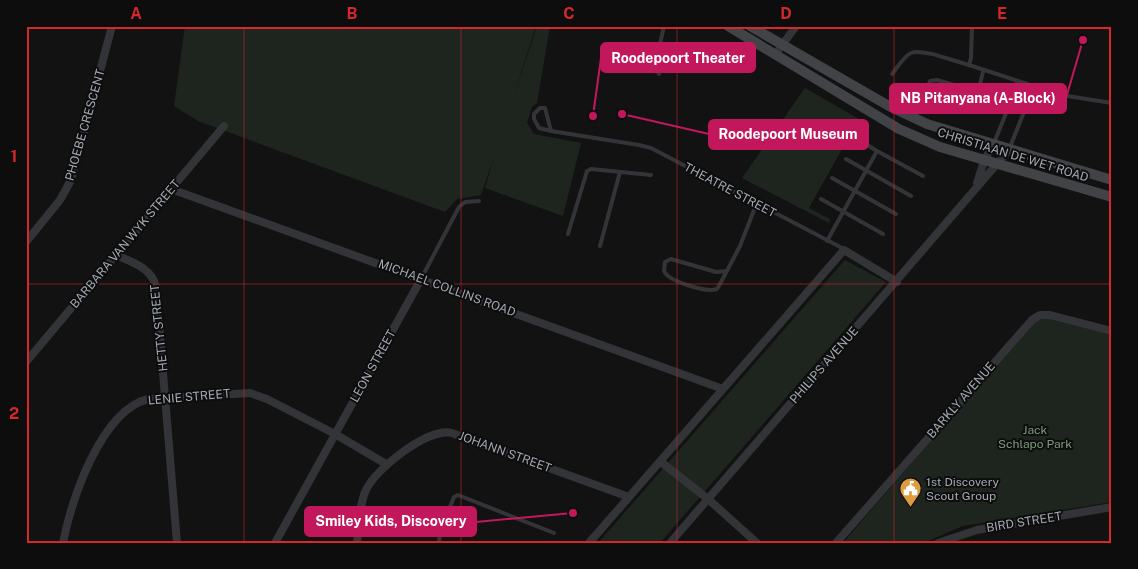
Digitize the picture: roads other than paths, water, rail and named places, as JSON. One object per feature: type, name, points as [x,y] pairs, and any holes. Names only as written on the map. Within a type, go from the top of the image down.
[{"type":"main road","name":"CHRISTIAAN DE WET ROAD","points":[[728,26],[912,136],[984,161],[1112,197]]},
{"type":"main road","name":"CHRISTIAAN DE WET ROAD","points":[[750,26],[781,46],[914,118],[993,145],[1112,180]]},
{"type":"street","name":"PHOEBE CRESCENT","points":[[26,242],[60,200],[70,180],[112,26]]},
{"type":"street","points":[[775,55],[796,26]]},
{"type":"street","name":"BARBARA VAN WYK STREET","points":[[26,362],[224,126]]},
{"type":"street","name":"PHILIPS AVENUE","points":[[977,185],[984,161],[993,145]]},
{"type":"street","name":"PHILIPS AVENUE","points":[[670,543],[1009,150]]},
{"type":"street","name":"MICHAEL COLLINS ROAD","points":[[171,189],[723,389]]},
{"type":"street","points":[[589,543],[844,250]]},
{"type":"street","name":"THEATRE STREET","points":[[844,250],[897,282]]},
{"type":"street","name":"HETTY STREET","points":[[116,255],[148,271],[155,281],[159,304],[177,543]]},
{"type":"street","name":"LEON STREET","points":[[275,543],[421,279]]},
{"type":"street","name":"BARKLY AVENUE","points":[[836,543],[1032,320],[1040,315],[1050,314],[1112,330]]},
{"type":"street","name":"LENIE STREET","points":[[63,543],[84,473],[102,438],[132,406],[142,401],[166,397],[250,393],[268,399],[336,434],[386,464]]},
{"type":"street","name":"JOHANN STREET","points":[[386,464],[435,433],[448,432],[629,497]]},
{"type":"street","points":[[661,462],[708,499],[757,543]]},
{"type":"street","points":[[357,543],[361,510],[366,490],[386,464]]},
{"type":"street","name":"BIRD STREET","points":[[938,543],[977,530],[1112,508]]},
{"type":"lane","points":[[659,74],[655,67],[664,26]]},
{"type":"lane","points":[[969,65],[972,26]]},
{"type":"lane","points":[[892,74],[908,55],[915,52],[969,65],[983,72],[1061,95],[1112,102]]},
{"type":"lane","points":[[978,92],[937,80],[930,82],[928,87],[933,97],[973,107],[978,92],[983,72]]},
{"type":"lane","points":[[1011,101],[1017,82]]},
{"type":"lane","points":[[1009,150],[1034,87]]},
{"type":"lane","points":[[993,145],[1009,106]]},
{"type":"lane","points":[[540,108],[545,108],[548,112],[550,131],[539,128],[534,122],[534,114],[540,108]]},
{"type":"lane","name":"THEATRE STREET","points":[[550,131],[652,148],[756,205],[844,250]]},
{"type":"lane","points":[[859,140],[923,176]]},
{"type":"lane","points":[[827,241],[878,151]]},
{"type":"lane","points":[[846,159],[911,196]]},
{"type":"lane","points":[[568,234],[586,171],[652,175]]},
{"type":"lane","points":[[600,246],[620,172]]},
{"type":"lane","points":[[832,178],[896,214]]},
{"type":"lane","points":[[821,199],[842,213],[883,234]]},
{"type":"lane","name":"LEON STREET","points":[[421,279],[459,207],[465,202],[479,202]]},
{"type":"lane","points":[[727,271],[716,272],[671,259],[665,262],[664,269],[667,277],[709,290],[717,289],[727,271],[756,205]]},
{"type":"lane","points":[[439,543],[440,532],[454,497],[458,495],[554,533]]},
{"type":"place","name":"NB Pitanyana (A-Block)","points":[[1083,40]]},
{"type":"place","name":"Roodepoort Museum","points":[[622,114]]},
{"type":"place","name":"Roodepoort Theater","points":[[593,116]]},
{"type":"place","name":"1st Discovery Scout Group","points":[[910,508]]},
{"type":"place","name":"Smiley Kids, Discovery","points":[[573,513]]},
{"type":"park label","name":"Jack Schlapo Park","points":[[1035,437]]}]
